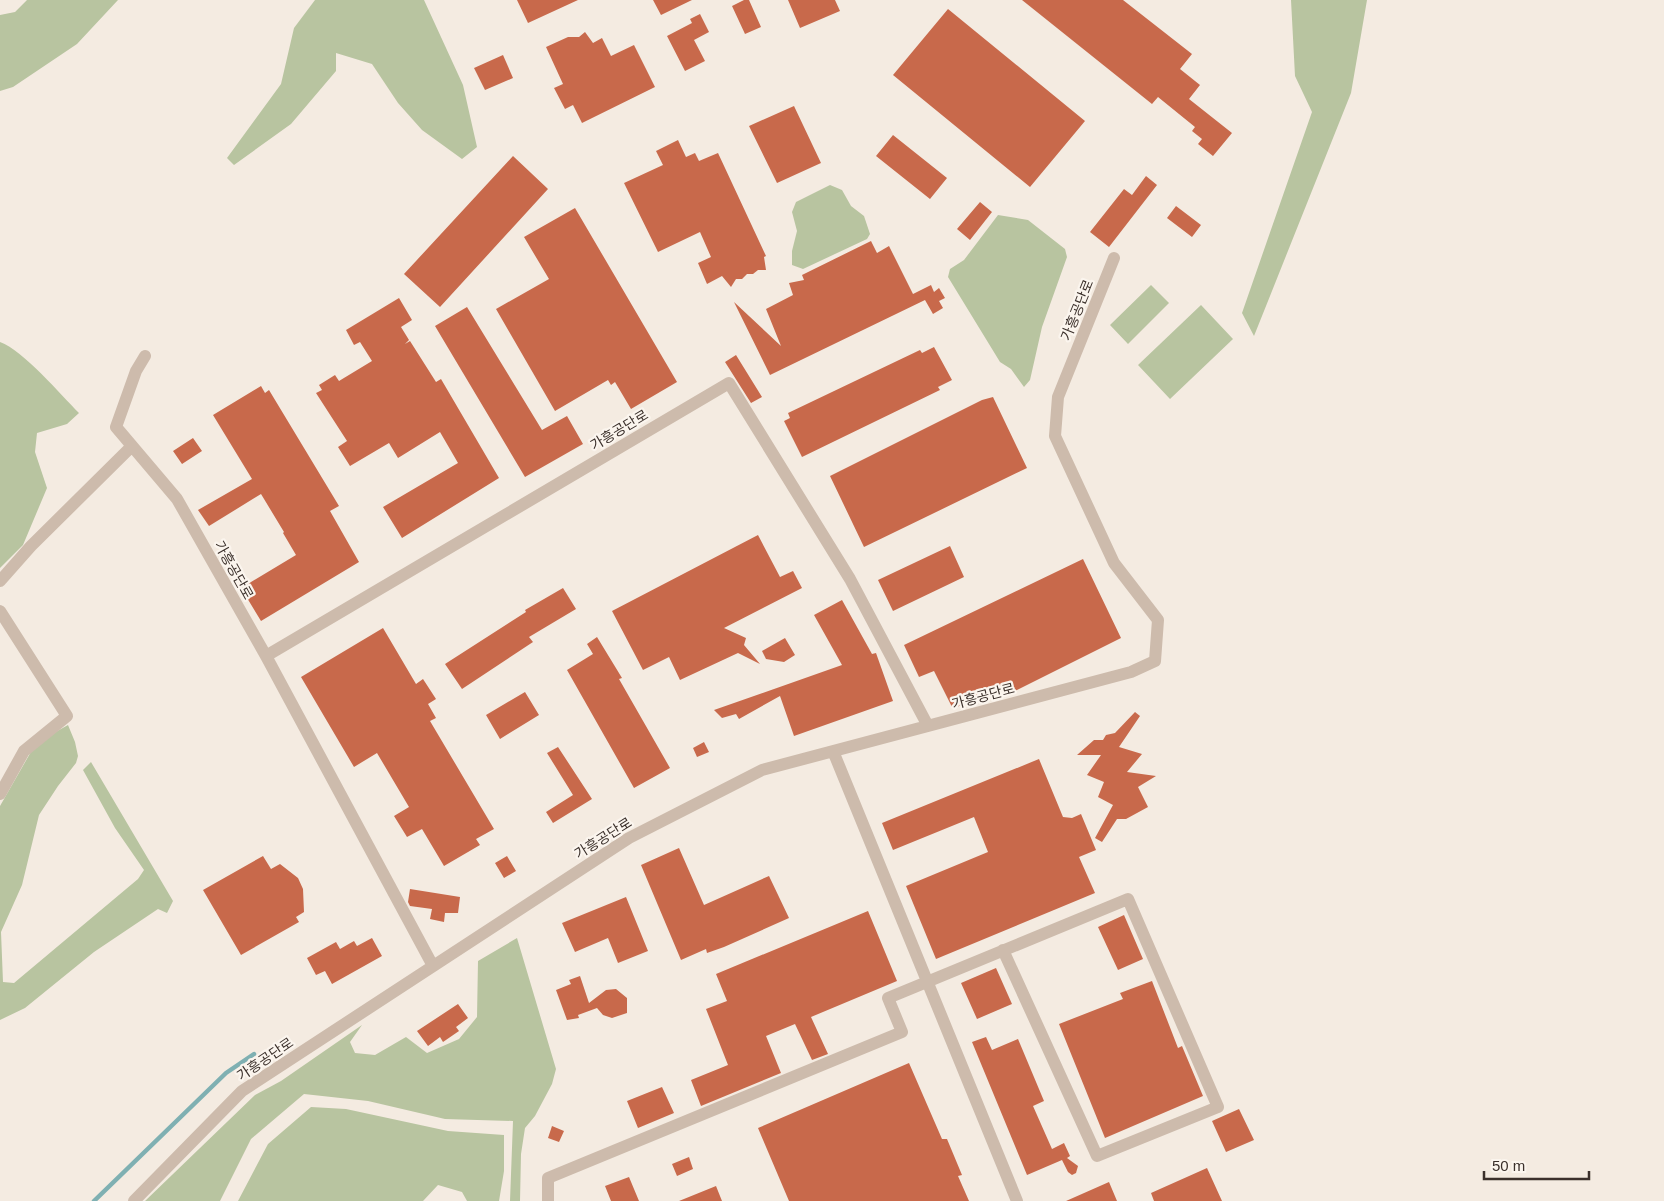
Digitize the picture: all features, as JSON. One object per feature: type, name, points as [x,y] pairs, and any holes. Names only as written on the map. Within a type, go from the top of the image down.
[{"type":"street","name":"가흥공단로","points":[[134,1201],[242,1091],[629,838],[762,770],[1131,672],[1155,661],[1158,620],[1114,563],[1055,436],[1058,397],[1114,258]]},
{"type":"street","name":"가흥공단로","points":[[146,356],[136,371],[116,428],[177,499],[266,656],[433,966]]},
{"type":"street","name":"가흥공단로","points":[[266,656],[729,383],[850,579],[928,726]]},
{"type":"street","points":[[0,581],[31,546],[132,446]]},
{"type":"street","points":[[0,611],[67,716],[24,751],[0,794]]},
{"type":"street","points":[[834,751],[1017,1201]]},
{"type":"street","points":[[548,1201],[548,1178],[902,1032],[888,998],[928,982],[1003,950],[1128,898],[1218,1107],[1097,1156],[1003,950]]},
{"type":"green space","points":[[27,0],[118,0],[77,44],[13,87],[0,91],[0,15],[15,12]]},
{"type":"green space","points":[[315,0],[424,0],[463,85],[477,147],[462,159],[422,130],[398,103],[372,64],[336,53],[336,71],[291,124],[234,165],[227,158],[281,84],[294,28]]},
{"type":"green space","points":[[1291,0],[1367,0],[1351,93],[1254,336],[1242,313],[1312,112],[1295,76]]},
{"type":"green space","points":[[830,185],[842,190],[851,206],[864,216],[870,234],[867,239],[803,269],[792,265],[792,251],[797,231],[792,212],[796,202]]},
{"type":"green space","points":[[998,215],[1028,220],[1065,249],[1067,257],[1042,327],[1030,380],[1024,387],[1011,369],[1000,362],[948,277],[950,269],[964,260]]},
{"type":"green space","points":[[1151,285],[1169,303],[1128,344],[1110,325]]},
{"type":"green space","points":[[1201,305],[1233,339],[1170,399],[1138,365]]},
{"type":"green space","points":[[0,342],[31,363],[79,413],[67,424],[37,433],[35,452],[47,488],[23,545],[0,568]]},
{"type":"green space","points":[[68,725],[78,756],[76,763],[39,815],[22,885],[1,932],[3,982],[14,983],[138,879],[144,870],[115,828],[83,770],[91,762],[173,901],[167,913],[158,909],[94,952],[25,1008],[0,1020],[0,806],[36,743]]},
{"type":"green space","points":[[517,938],[556,1069],[552,1084],[535,1116],[525,1128],[521,1154],[520,1201],[510,1201],[513,1121],[445,1119],[368,1101],[304,1094],[251,1139],[220,1201],[145,1201],[255,1095],[281,1081],[362,1025],[350,1042],[355,1053],[375,1055],[406,1037],[427,1053],[459,1039],[477,1017],[478,961]]},
{"type":"green space","points":[[311,1107],[346,1109],[448,1131],[504,1135],[504,1171],[499,1201],[467,1201],[462,1192],[438,1185],[423,1201],[238,1201],[268,1144]]},
{"type":"building","points":[[517,0],[578,0],[528,23]]},
{"type":"building","points":[[653,0],[692,0],[661,15]]},
{"type":"building","points":[[744,0],[749,0],[761,27],[745,34],[732,6]]},
{"type":"building","points":[[788,0],[835,0],[840,11],[800,28]]},
{"type":"building","points":[[1022,0],[1123,0],[1192,54],[1180,69],[1200,85],[1189,99],[1232,133],[1213,156],[1198,144],[1202,139],[1192,131],[1195,127],[1158,97],[1152,104]]},
{"type":"building","points":[[948,9],[1085,121],[1030,187],[893,75]]},
{"type":"building","points":[[700,14],[709,32],[694,40],[705,61],[685,71],[667,36],[692,23],[690,19]]},
{"type":"building","points":[[585,32],[593,43],[602,38],[611,56],[634,45],[655,87],[582,123],[573,105],[565,109],[554,88],[563,84],[546,47],[568,37],[579,37]]},
{"type":"building","points":[[503,55],[513,78],[485,90],[474,68]]},
{"type":"building","points":[[794,106],[821,163],[777,183],[749,126]]},
{"type":"building","points":[[893,135],[947,178],[930,199],[876,156]]},
{"type":"building","points":[[678,140],[686,157],[695,153],[699,161],[718,153],[766,256],[764,257],[766,270],[758,270],[753,274],[747,274],[742,279],[736,279],[731,287],[722,276],[707,284],[698,263],[711,257],[700,232],[658,252],[624,183],[663,165],[656,151]]},
{"type":"building","points":[[513,156],[548,189],[440,307],[404,274]]},
{"type":"building","points":[[1146,176],[1157,185],[1109,247],[1090,232],[1124,189],[1132,195]]},
{"type":"building","points":[[980,202],[992,212],[970,240],[957,229]]},
{"type":"building","points":[[1176,206],[1201,225],[1192,237],[1167,218]]},
{"type":"building","points":[[575,208],[677,382],[631,409],[615,382],[611,385],[608,380],[555,411],[496,309],[549,279],[524,237]]},
{"type":"building","points":[[871,241],[877,253],[889,246],[913,294],[931,285],[934,292],[939,288],[945,298],[939,301],[943,308],[933,314],[925,300],[770,375],[734,302],[781,346],[766,309],[793,295],[789,283],[804,280],[802,275]]},
{"type":"building","points":[[399,298],[412,320],[401,327],[409,340],[405,344],[410,341],[436,382],[441,379],[499,478],[402,538],[383,507],[458,463],[440,432],[398,458],[389,443],[350,466],[338,447],[347,441],[316,393],[322,390],[319,385],[335,375],[339,381],[372,361],[360,342],[354,345],[346,330]]},
{"type":"building","points":[[467,307],[542,430],[567,416],[583,444],[525,477],[435,326]]},
{"type":"building","points":[[934,347],[952,380],[938,387],[940,390],[802,457],[784,421],[790,418],[788,413],[920,350],[922,353]]},
{"type":"building","points":[[736,355],[762,397],[751,403],[725,362]]},
{"type":"building","points":[[261,386],[265,393],[269,390],[339,506],[330,511],[359,562],[261,621],[241,588],[296,555],[284,532],[261,494],[209,526],[198,510],[252,479],[213,415]]},
{"type":"building","points":[[993,397],[1027,468],[864,547],[830,476],[982,400]]},
{"type":"building","points":[[193,438],[202,451],[182,464],[173,451]]},
{"type":"building","points":[[758,535],[780,577],[793,571],[802,588],[724,628],[746,638],[744,645],[760,664],[738,653],[680,680],[669,657],[643,670],[612,611]]},
{"type":"building","points":[[950,546],[964,577],[893,611],[878,580]]},
{"type":"building","points":[[1083,559],[1121,638],[1009,694],[1004,684],[953,709],[934,671],[919,677],[904,645]]},
{"type":"building","points":[[563,588],[576,609],[529,637],[533,642],[462,689],[445,664],[526,612],[525,610]]},
{"type":"building","points":[[842,600],[872,654],[876,653],[893,701],[794,736],[780,696],[739,719],[736,714],[722,718],[714,710],[842,665],[814,615]]},
{"type":"building","points":[[383,628],[416,684],[423,679],[436,699],[428,704],[436,718],[430,721],[494,829],[476,839],[480,845],[444,866],[422,829],[407,837],[394,816],[409,807],[377,753],[354,767],[301,677]]},
{"type":"building","points":[[597,637],[622,678],[619,679],[670,768],[634,788],[567,670],[593,654],[587,644]]},
{"type":"building","points":[[785,638],[795,655],[784,662],[766,659],[762,651]]},
{"type":"building","points":[[525,692],[539,715],[500,739],[486,715]]},
{"type":"building","points":[[1135,712],[1140,716],[1119,747],[1142,754],[1127,772],[1156,776],[1138,787],[1148,807],[1126,819],[1117,819],[1102,842],[1095,838],[1113,805],[1098,797],[1104,782],[1087,775],[1101,755],[1077,755],[1094,740],[1103,740],[1106,735],[1115,733]]},
{"type":"building","points":[[704,742],[709,752],[697,757],[693,748]]},
{"type":"building","points":[[558,747],[592,799],[553,823],[546,812],[573,795],[547,753]]},
{"type":"building","points":[[1039,759],[1063,817],[1072,818],[1081,814],[1096,850],[1079,857],[1095,893],[936,959],[906,886],[988,852],[974,817],[893,850],[882,823]]},
{"type":"building","points":[[679,848],[704,905],[769,876],[789,918],[724,947],[707,953],[706,949],[681,960],[641,865]]},
{"type":"building","points":[[263,856],[271,869],[280,864],[298,878],[303,889],[304,912],[296,917],[299,922],[241,955],[203,890]]},
{"type":"building","points":[[507,856],[516,871],[504,878],[495,863]]},
{"type":"building","points":[[410,889],[460,897],[458,913],[445,913],[444,922],[430,919],[432,909],[410,906],[408,902]]},
{"type":"building","points":[[626,897],[648,951],[618,963],[608,938],[575,952],[562,923]]},
{"type":"building","points":[[868,911],[897,981],[811,1017],[828,1054],[812,1060],[795,1024],[766,1036],[781,1073],[701,1106],[691,1080],[728,1065],[706,1009],[727,1001],[716,974]]},
{"type":"building","points":[[1124,915],[1143,959],[1118,970],[1098,927]]},
{"type":"building","points":[[372,938],[382,956],[332,984],[325,971],[316,975],[307,958],[336,942],[340,949],[354,941],[357,946]]},
{"type":"building","points":[[996,968],[1012,1004],[977,1019],[961,983]]},
{"type":"building","points":[[580,976],[589,1003],[606,990],[616,989],[627,998],[627,1013],[612,1018],[603,1015],[597,1008],[578,1015],[579,1018],[567,1020],[556,990],[571,984],[569,980]]},
{"type":"building","points":[[1152,981],[1178,1048],[1182,1046],[1203,1096],[1105,1138],[1059,1024],[1123,999],[1120,993]]},
{"type":"building","points":[[458,1004],[468,1018],[456,1027],[459,1031],[443,1042],[440,1037],[428,1046],[417,1031]]},
{"type":"building","points":[[986,1037],[992,1050],[1018,1039],[1044,1101],[1033,1106],[1052,1149],[1064,1143],[1070,1156],[1067,1158],[1078,1166],[1076,1173],[1072,1175],[1068,1172],[1062,1160],[1027,1175],[972,1042]]},
{"type":"building","points":[[909,1063],[942,1139],[947,1139],[962,1175],[958,1176],[969,1201],[789,1201],[758,1128]]},
{"type":"building","points":[[662,1087],[674,1113],[638,1128],[627,1101]]},
{"type":"building","points":[[1239,1109],[1254,1140],[1226,1152],[1212,1121]]},
{"type":"building","points":[[552,1126],[564,1131],[559,1142],[548,1138]]},
{"type":"building","points":[[689,1157],[693,1169],[677,1176],[672,1164]]},
{"type":"building","points":[[1207,1168],[1222,1201],[1154,1201],[1151,1193]]},
{"type":"building","points":[[629,1177],[639,1201],[611,1201],[605,1186]]},
{"type":"building","points":[[1109,1182],[1117,1201],[1066,1201]]},
{"type":"building","points":[[716,1186],[722,1201],[679,1201]]},
{"type":"waterway","points":[[94,1201],[226,1073],[254,1054]]}]
